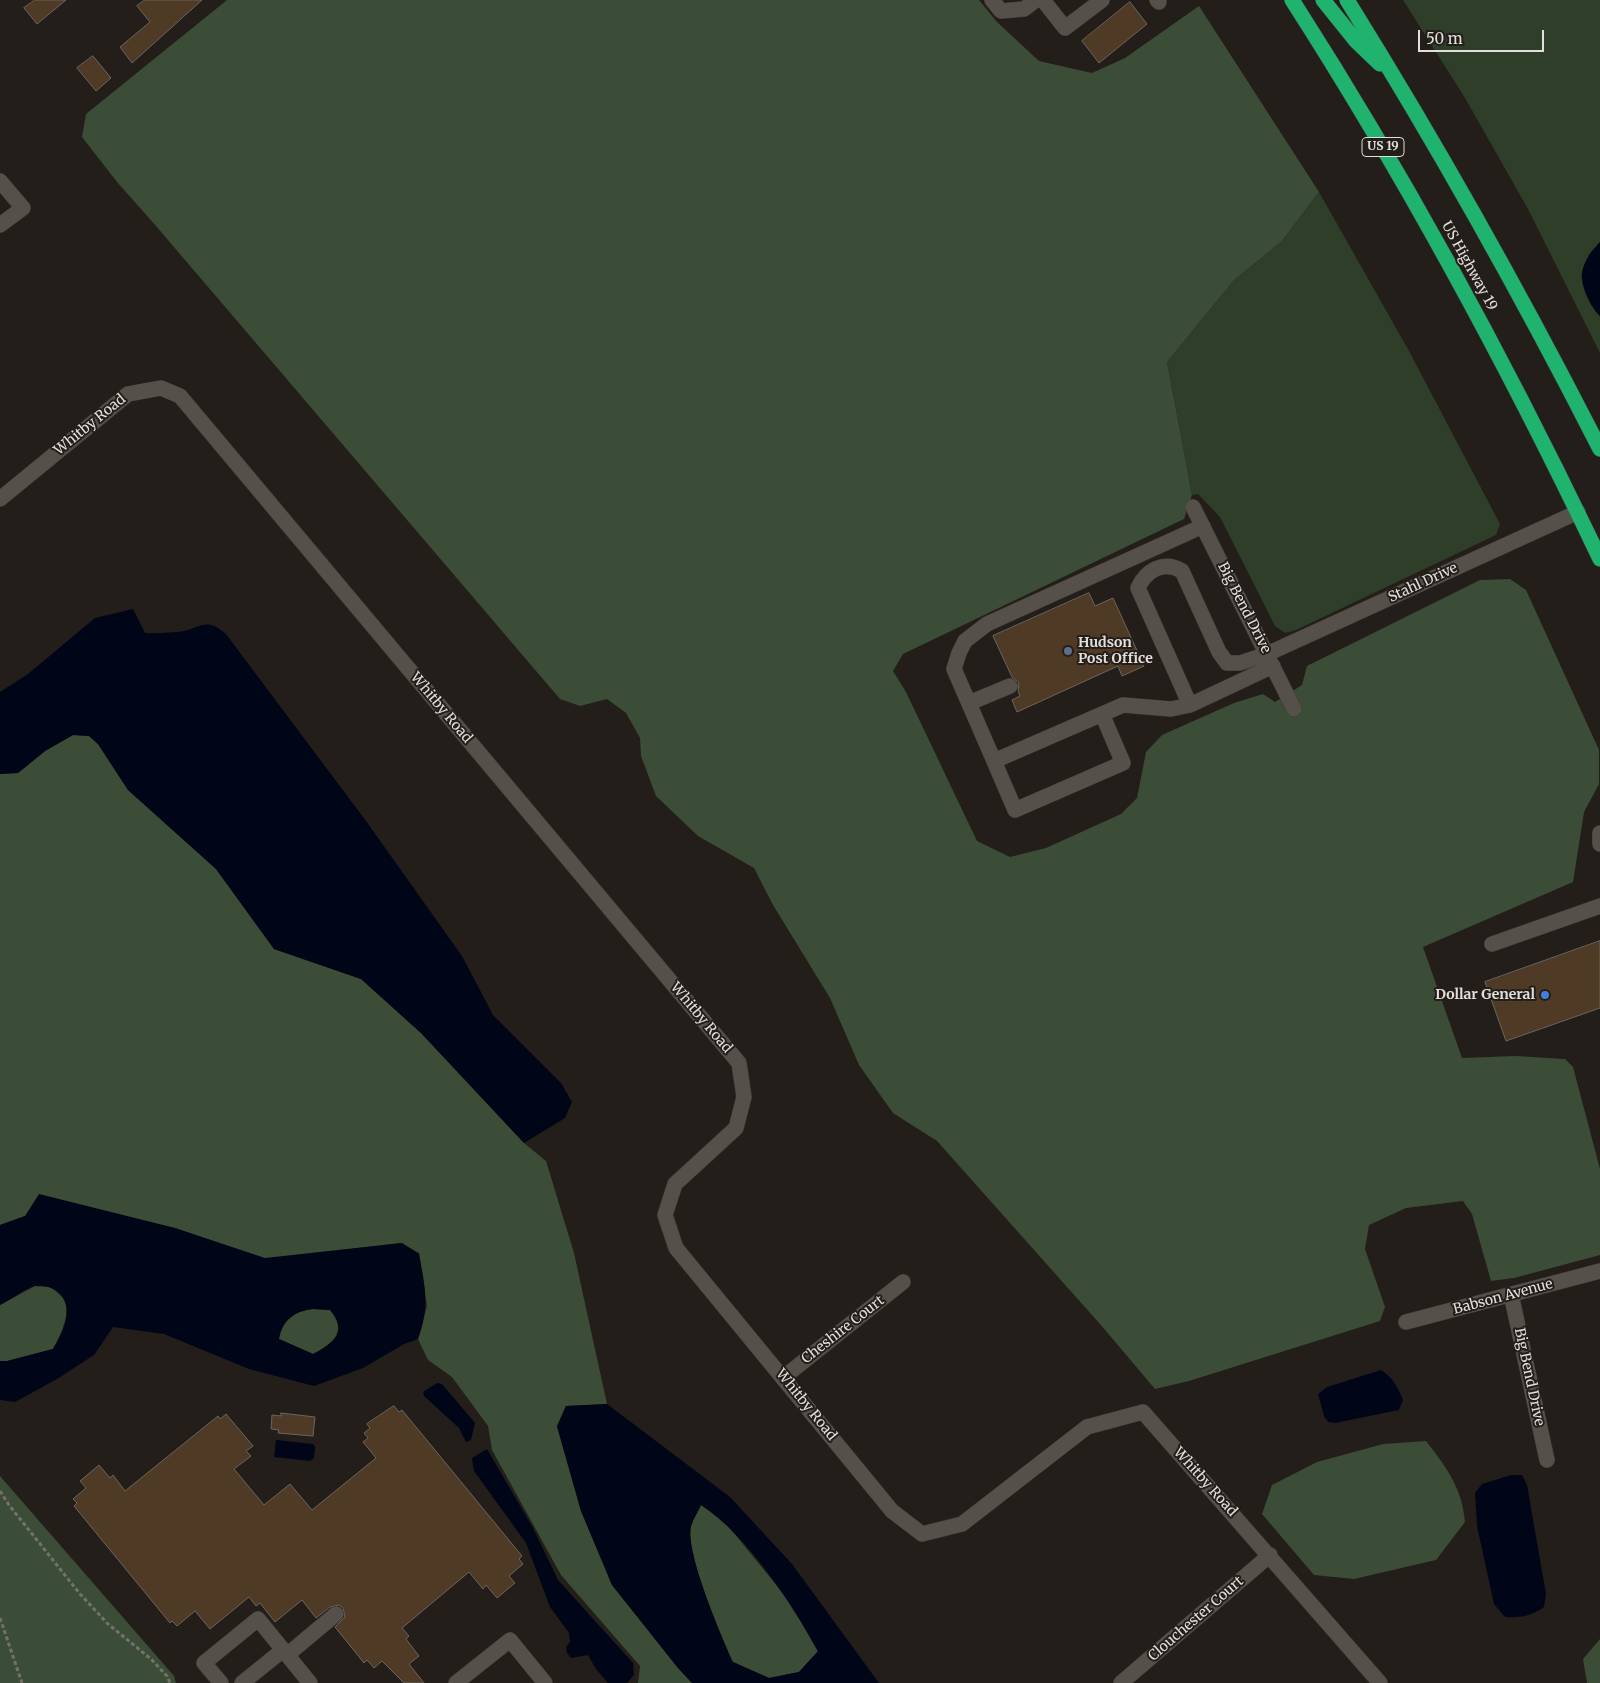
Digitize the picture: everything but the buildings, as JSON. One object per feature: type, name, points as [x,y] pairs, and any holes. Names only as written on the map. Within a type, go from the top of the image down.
[{"type":"highway","name":"US Highway 19","points":[[1292,0],[1404,184],[1469,297],[1531,415],[1600,559]]},
{"type":"highway","points":[[1323,0],[1356,41],[1396,78]]},
{"type":"highway","points":[[1347,0],[1443,158],[1535,323],[1600,449]]},
{"type":"street","points":[[997,5],[1024,9],[1036,0]]},
{"type":"street","points":[[1043,0],[1065,28],[1102,0]]},
{"type":"street","points":[[0,181],[23,208],[0,225]]},
{"type":"street","name":"Whitby Road","points":[[0,499],[128,394],[161,388],[180,396],[739,1063],[744,1097],[736,1128],[675,1184],[665,1215],[676,1248],[784,1377],[892,1511],[922,1534],[962,1524],[1087,1427],[1143,1412],[1380,1683]]},
{"type":"street","name":"Big Bend Drive","points":[[1193,506],[1294,709]]},
{"type":"street","name":"Stahl Drive","points":[[1270,660],[1578,512]]},
{"type":"street","points":[[1102,714],[1123,763],[1014,810],[954,669],[958,653],[972,634],[987,624],[1203,526]]},
{"type":"street","points":[[1190,704],[1138,588],[1148,573],[1162,566],[1169,566],[1182,572],[1215,644],[1227,663],[1220,691]]},
{"type":"street","points":[[1227,663],[1270,660]]},
{"type":"street","points":[[994,760],[1123,705],[1170,709],[1190,704],[1220,691],[1270,660]]},
{"type":"street","points":[[969,703],[1010,686]]},
{"type":"street","points":[[1600,833],[1598,838],[1600,844]]},
{"type":"street","points":[[1492,944],[1600,906]]},
{"type":"street","name":"Babson Avenue","points":[[1406,1322],[1600,1271]]},
{"type":"street","name":"Cheshire Court","points":[[784,1377],[903,1282]]},
{"type":"street","name":"Big Bend Drive","points":[[1512,1294],[1548,1460]]},
{"type":"street","name":"Clouchester Court","points":[[1121,1683],[1270,1556]]},
{"type":"street","points":[[242,1683],[336,1614]]},
{"type":"street","points":[[221,1683],[204,1663],[258,1619],[310,1683]]},
{"type":"street","points":[[456,1683],[510,1640],[545,1683]]},
{"type":"path","points":[[0,1491],[8,1506],[80,1594],[108,1624],[151,1660],[167,1676],[170,1683]]},
{"type":"path","points":[[0,1618],[22,1683]]},
{"type":"green space","points":[[227,0],[979,0],[997,22],[1039,61],[1092,73],[1125,58],[1199,6],[1319,192],[1281,242],[1234,280],[1167,362],[1192,495],[1184,519],[903,654],[893,671],[906,692],[977,841],[1010,857],[1046,848],[1121,814],[1137,798],[1146,752],[1162,735],[1234,703],[1263,694],[1275,702],[1302,685],[1307,666],[1480,580],[1510,579],[1526,590],[1599,750],[1599,784],[1584,812],[1573,882],[1423,947],[1462,1058],[1515,1056],[1565,1059],[1573,1067],[1600,1169],[1600,1255],[1514,1278],[1491,1281],[1472,1214],[1463,1201],[1406,1208],[1369,1225],[1365,1249],[1385,1307],[1380,1321],[1189,1381],[1155,1389],[1100,1324],[937,1141],[893,1113],[859,1065],[830,998],[773,905],[754,868],[698,836],[656,796],[641,756],[640,738],[626,713],[607,699],[580,706],[560,699],[117,182],[82,137],[86,114]]},
{"type":"green space","points":[[1403,0],[1600,0],[1600,242],[1588,255],[1595,311],[1600,316],[1600,353],[1528,209],[1465,98]]},
{"type":"green space","points":[[1319,192],[1409,351],[1500,524],[1496,535],[1296,630],[1285,633],[1275,626],[1220,517],[1198,494],[1192,495],[1167,362],[1234,280],[1281,242]]},
{"type":"green space","points":[[73,735],[89,736],[98,744],[128,790],[216,869],[274,949],[361,979],[421,1033],[524,1143],[546,1161],[574,1253],[607,1404],[566,1406],[557,1427],[581,1511],[612,1585],[692,1683],[638,1683],[640,1666],[561,1575],[492,1450],[488,1426],[452,1377],[428,1360],[418,1339],[427,1306],[419,1253],[401,1243],[265,1259],[175,1228],[119,1216],[25,1216],[0,1225],[0,774],[18,773],[45,751]]},
{"type":"green space","points":[[35,1286],[51,1287],[60,1292],[65,1298],[67,1306],[66,1315],[57,1342],[53,1349],[7,1361],[0,1361],[0,1305]]},
{"type":"green space","points":[[313,1309],[330,1310],[338,1325],[336,1336],[327,1346],[313,1354],[279,1339],[283,1327],[290,1318],[300,1312]]},
{"type":"green space","points":[[1426,1441],[1441,1460],[1457,1489],[1461,1499],[1465,1522],[1436,1560],[1354,1579],[1314,1575],[1262,1514],[1272,1485],[1317,1462],[1383,1444]]},
{"type":"green space","points":[[0,1476],[174,1676],[176,1683],[0,1683]]},
{"type":"green space","points":[[701,1505],[724,1521],[791,1603],[818,1652],[799,1672],[769,1678],[733,1662],[705,1594],[693,1554],[690,1538],[691,1526]]},
{"type":"green space","points":[[1600,1639],[1600,1683],[1587,1683],[1583,1659]]},
{"type":"water","points":[[1600,242],[1600,316],[1593,308],[1587,296],[1582,273],[1586,260]]},
{"type":"water","points":[[133,609],[145,633],[185,631],[207,624],[219,628],[226,634],[366,821],[462,956],[493,1015],[561,1083],[572,1102],[565,1118],[524,1143],[421,1033],[361,979],[274,949],[216,869],[128,790],[98,744],[89,736],[73,735],[45,751],[18,773],[0,774],[0,692],[28,674],[95,618]]},
{"type":"water","points":[[39,1194],[175,1228],[265,1258],[402,1243],[419,1254],[425,1296],[422,1327],[418,1339],[404,1344],[363,1368],[314,1386],[249,1369],[164,1334],[113,1327],[94,1355],[57,1379],[15,1402],[0,1400],[0,1361],[7,1361],[53,1349],[61,1335],[66,1320],[67,1312],[63,1298],[55,1290],[47,1287],[31,1287],[0,1305],[0,1225],[25,1216]],"holes":[[[313,1309],[330,1310],[336,1318],[338,1331],[327,1346],[313,1354],[279,1339],[286,1322],[295,1314]]]},
{"type":"water","points":[[1381,1370],[1392,1380],[1401,1395],[1403,1400],[1399,1410],[1335,1423],[1328,1422],[1324,1416],[1318,1394],[1327,1387]]},
{"type":"water","points":[[437,1383],[442,1384],[475,1423],[471,1440],[466,1442],[459,1428],[424,1396],[423,1392]]},
{"type":"water","points":[[607,1404],[730,1497],[792,1564],[879,1683],[692,1683],[612,1585],[581,1511],[557,1426],[566,1406]],"holes":[[[701,1505],[718,1518],[752,1552],[782,1592],[818,1651],[799,1672],[769,1678],[733,1662],[705,1594],[693,1554],[691,1538],[691,1526]]]},
{"type":"water","points":[[276,1440],[313,1444],[315,1447],[314,1458],[310,1461],[274,1457]]},
{"type":"water","points":[[487,1449],[533,1528],[558,1580],[633,1663],[634,1675],[627,1683],[608,1683],[596,1669],[588,1655],[571,1658],[567,1653],[566,1647],[570,1642],[569,1633],[550,1607],[526,1543],[474,1471],[472,1458]]},
{"type":"water","points":[[1511,1475],[1522,1475],[1527,1485],[1546,1594],[1544,1607],[1521,1617],[1505,1617],[1494,1604],[1477,1526],[1475,1493],[1482,1484]]},
{"type":"place","name":"Hudson Post Office","points":[[1068,651]]},
{"type":"place","name":"Dollar General","points":[[1545,995]]}]
